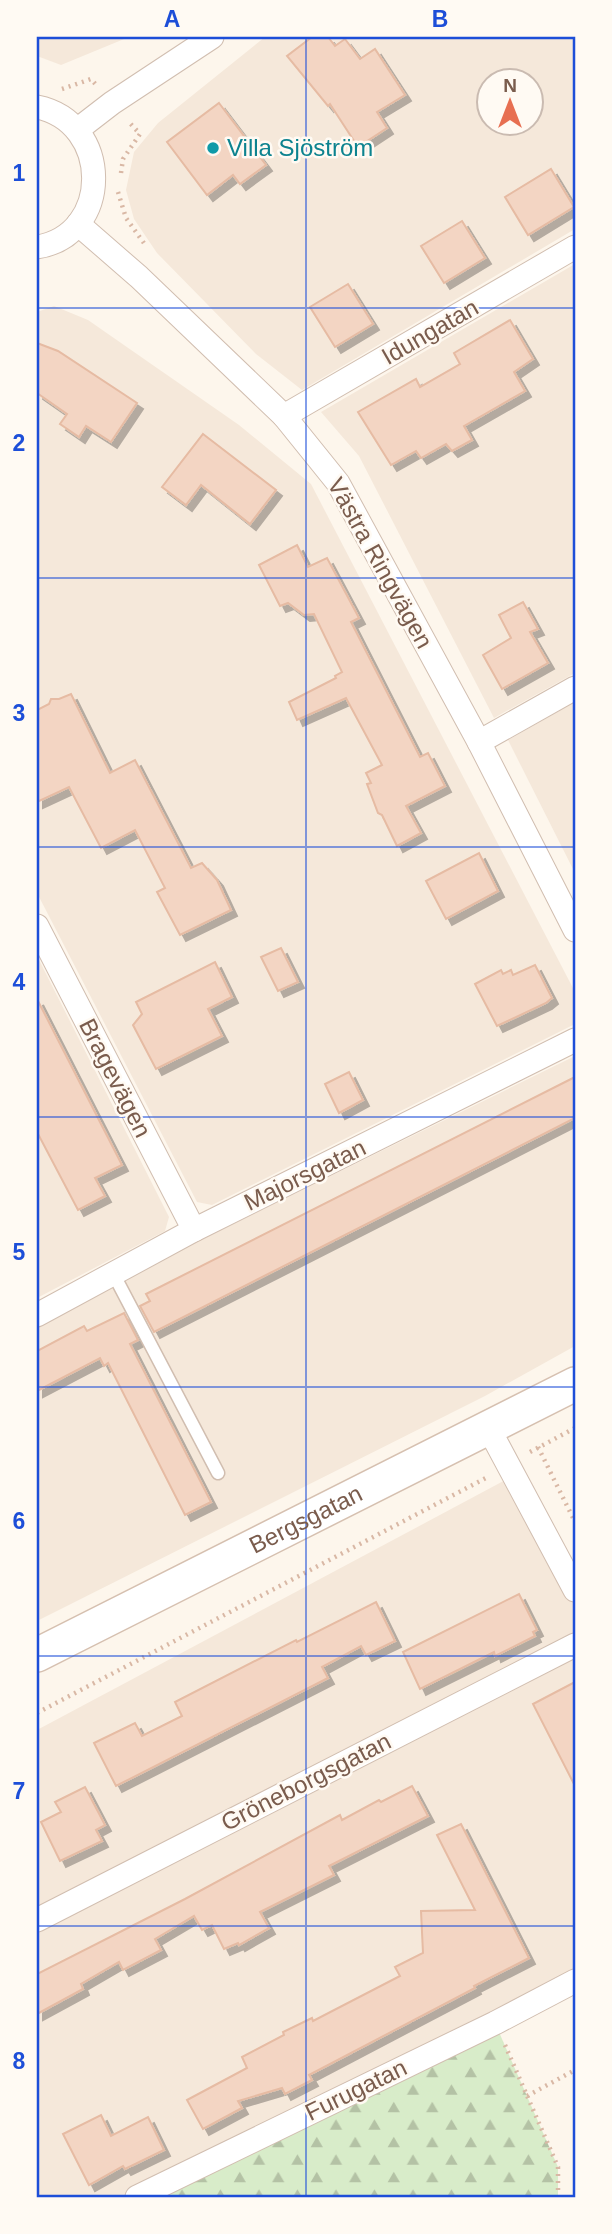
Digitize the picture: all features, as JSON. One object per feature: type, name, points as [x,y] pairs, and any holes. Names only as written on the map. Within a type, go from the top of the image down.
[{"type":"street","points":[[77,130],[112,103],[212,37]]},
{"type":"street","points":[[37,107],[61,116],[77,130],[88,147],[94,166],[94,187],[89,206],[78,224],[62,237],[37,247]]},
{"type":"street","name":"Västra Ringvägen","points":[[78,224],[139,277],[284,416],[338,483],[479,742],[575,930]]},
{"type":"street","name":"Idungatan","points":[[284,416],[575,247]]},
{"type":"street","points":[[479,742],[575,688]]},
{"type":"street","name":"Bragevägen","points":[[37,926],[194,1230]]},
{"type":"street","name":"Majorsgatan","points":[[37,1315],[194,1230],[575,1040]]},
{"type":"street","name":"Bergsgatan","points":[[37,1655],[575,1384]]},
{"type":"street","points":[[489,1429],[508,1466],[570,1564],[575,1590]]},
{"type":"street","name":"Gröneborgsgatan","points":[[37,1920],[575,1645]]},
{"type":"street","name":"Furugatan","points":[[137,2197],[575,1981]]},
{"type":"lane","points":[[114,1275],[218,1473]]},
{"type":"path","points":[[37,1713],[508,1466],[575,1428]]},
{"type":"path","points":[[538,1447],[575,1521]]},
{"type":"path","points":[[495,2022],[558,2167],[558,2197]]},
{"type":"path","points":[[527,2096],[575,2070]]},
{"type":"shaded area","points":[[37,37],[129,37],[61,65],[37,56]]},
{"type":"shaded area","points":[[265,37],[575,37],[575,229],[302,390],[256,354],[157,253],[134,219],[126,190],[134,152],[158,123]]},
{"type":"shaded area","points":[[575,264],[575,673],[494,718],[359,456],[321,412]]},
{"type":"shaded area","points":[[54,306],[88,320],[239,425],[311,484],[575,992],[575,1024],[212,1205],[197,1202],[37,893],[37,312]]},
{"type":"shaded area","points":[[575,702],[575,873],[508,740]]},
{"type":"shaded area","points":[[37,956],[169,1217],[165,1231],[37,1298]]},
{"type":"shaded area","points":[[575,1056],[575,1346],[485,1396],[37,1621],[37,1326],[200,1240]]},
{"type":"shaded area","points":[[513,1476],[575,1590],[575,1981],[144,2197],[37,2197],[37,1730]]},
{"type":"green space","points":[[495,2023],[558,2167],[558,2197],[144,2197]]},
{"type":"building","points":[[312,37],[328,37],[335,46],[345,39],[360,59],[375,49],[405,95],[377,112],[387,128],[358,147],[330,104],[328,106],[287,56]]},
{"type":"building","name":"Villa Sjöström","points":[[219,103],[266,165],[240,184],[233,175],[207,195],[167,142]]},
{"type":"building","points":[[551,169],[574,207],[528,235],[505,197]]},
{"type":"building","points":[[462,221],[485,258],[444,283],[421,246]]},
{"type":"building","points":[[348,284],[373,324],[335,347],[310,307]]},
{"type":"building","points":[[510,320],[533,359],[514,372],[525,391],[464,426],[472,440],[452,451],[446,444],[421,458],[416,451],[391,465],[358,412],[416,379],[420,387],[460,364],[454,353]]},
{"type":"building","points":[[37,343],[58,351],[137,403],[111,442],[86,426],[79,437],[60,424],[67,414],[37,393]]},
{"type":"building","points":[[203,434],[276,490],[250,524],[201,485],[186,505],[162,487]]},
{"type":"building","points":[[297,545],[308,567],[327,558],[359,618],[351,622],[420,757],[428,753],[445,786],[406,806],[421,833],[397,846],[382,815],[378,813],[367,784],[371,783],[366,773],[382,765],[346,698],[297,720],[289,702],[336,678],[335,676],[342,672],[314,614],[304,615],[288,603],[280,606],[259,565]]},
{"type":"building","points":[[523,602],[538,629],[530,632],[548,663],[502,689],[483,655],[511,638],[499,615]]},
{"type":"building","points":[[71,694],[110,773],[135,760],[191,868],[202,863],[217,880],[231,910],[180,935],[157,892],[165,888],[135,830],[101,848],[69,787],[37,802],[37,710],[49,704],[51,699]]},
{"type":"building","points":[[479,853],[498,891],[446,919],[426,881]]},
{"type":"building","points":[[281,948],[298,982],[278,991],[261,957]]},
{"type":"building","points":[[215,962],[232,997],[208,1009],[222,1036],[156,1069],[133,1025],[142,1014],[136,1002]]},
{"type":"building","points":[[535,965],[552,998],[497,1026],[475,984],[501,970],[503,974],[511,970],[513,975]]},
{"type":"building","points":[[37,999],[122,1165],[95,1178],[105,1196],[78,1210],[37,1132]]},
{"type":"building","points":[[349,1072],[363,1100],[339,1113],[325,1084]]},
{"type":"building","points":[[575,1077],[575,1118],[154,1332],[140,1306],[150,1301],[146,1294]]},
{"type":"building","points":[[124,1313],[138,1340],[130,1344],[211,1502],[185,1515],[108,1363],[104,1366],[100,1358],[37,1391],[37,1351],[84,1326],[87,1331]]},
{"type":"building","points":[[519,1594],[537,1630],[533,1632],[535,1636],[495,1656],[494,1652],[420,1689],[403,1652]]},
{"type":"building","points":[[376,1602],[395,1641],[366,1655],[361,1646],[322,1667],[328,1678],[116,1786],[94,1743],[135,1723],[142,1736],[182,1716],[175,1702]]},
{"type":"building","points":[[575,1682],[575,1786],[533,1704]]},
{"type":"building","points":[[412,1786],[428,1816],[329,1866],[334,1875],[260,1912],[269,1928],[239,1945],[238,1943],[224,1949],[212,1925],[202,1930],[194,1916],[155,1939],[161,1950],[123,1970],[119,1962],[81,1984],[83,1989],[37,2014],[37,1974],[185,1899],[340,1815],[342,1820]]},
{"type":"building","points":[[85,1787],[105,1825],[96,1830],[102,1841],[60,1861],[41,1822],[61,1812],[55,1802]]},
{"type":"building","points":[[461,1824],[529,1958],[309,2075],[312,2080],[285,2094],[282,2088],[238,2101],[242,2108],[203,2129],[187,2100],[247,2068],[242,2057],[284,2035],[283,2032],[312,2018],[313,2021],[400,1976],[395,1967],[423,1953],[421,1911],[475,1910],[437,1835]]},
{"type":"building","points":[[101,2115],[111,2136],[148,2117],[164,2150],[125,2169],[123,2166],[89,2185],[63,2134]]},
{"type":"place","name":"Villa Sjöström","points":[[213,148]]}]
